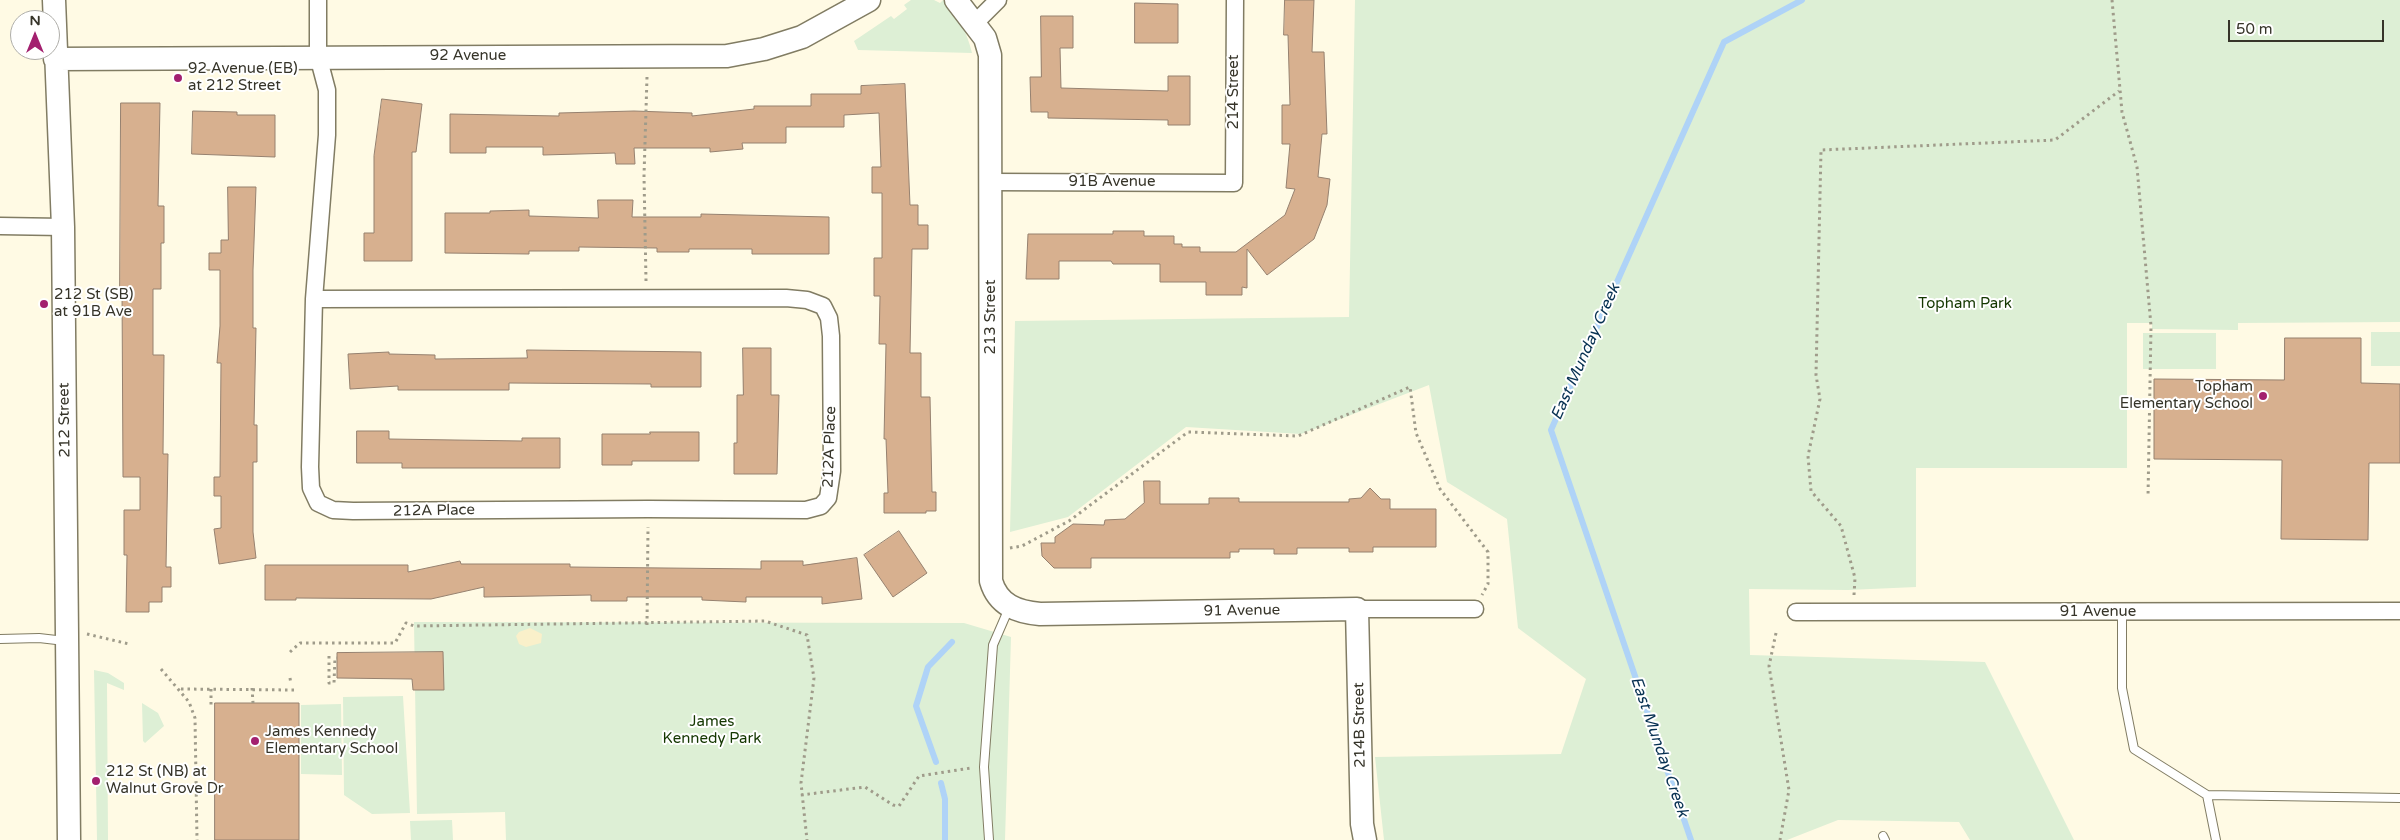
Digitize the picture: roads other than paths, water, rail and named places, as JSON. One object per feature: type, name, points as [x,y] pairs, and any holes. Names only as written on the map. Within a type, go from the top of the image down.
[{"type":"street","name":"212A Place","points":[[314,299],[786,298],[807,300],[823,306],[829,318],[831,336],[832,461],[828,498],[821,506],[806,510],[353,511],[333,510],[318,503],[311,488],[310,468],[314,299],[327,136],[326,90],[318,56],[318,0]]},
{"type":"street","name":"92 Avenue","points":[[60,59],[318,56],[727,56],[764,49],[802,37],[869,0]]},
{"type":"street","name":"213 Street","points":[[956,0],[985,38],[990,55],[991,581],[999,599],[1010,607]]},
{"type":"street","points":[[975,23],[998,0]]},
{"type":"street","name":"214 Street","points":[[1234,183],[1235,0]]},
{"type":"street","name":"212 Street","points":[[55,60],[63,226],[69,840]]},
{"type":"street","name":"91B Avenue","points":[[991,182],[1234,183]]},
{"type":"street","points":[[0,226],[63,226]]},
{"type":"street","name":"91 Avenue","points":[[1010,607],[1040,614],[1475,609]]},
{"type":"street","name":"214B Street","points":[[1357,609],[1362,824],[1365,840]]},
{"type":"street","name":"91 Avenue","points":[[1796,612],[2400,611]]},
{"type":"lane","points":[[988,840],[984,766],[993,645],[1010,607]]},
{"type":"lane","points":[[2122,612],[2122,688],[2134,749],[2207,795],[2400,798]]},
{"type":"lane","points":[[0,639],[66,637]]},
{"type":"lane","points":[[2207,795],[2216,840]]},
{"type":"waterway","name":"East Munday Creek","points":[[1691,840],[1551,430],[1724,42],[1802,0]]},
{"type":"waterway","points":[[936,762],[916,706],[928,667],[952,642]]},
{"type":"waterway","points":[[941,783],[945,799],[945,840]]},
{"type":"place","name":"92 Avenue (EB) at 212 Street","points":[[178,78]]},
{"type":"place","name":"212 St (SB) at 91B Ave","points":[[44,304]]},
{"type":"place","name":"Topham Elementary School","points":[[2263,396]]},
{"type":"place","name":"James Kennedy Elementary School","points":[[255,741]]},
{"type":"place","name":"212 St (NB) at Walnut Grove Dr","points":[[96,781]]},
{"type":"park label","name":"Topham Park","points":[[1965,304]]},
{"type":"park label","name":"James Kennedy Park","points":[[712,730]]}]
